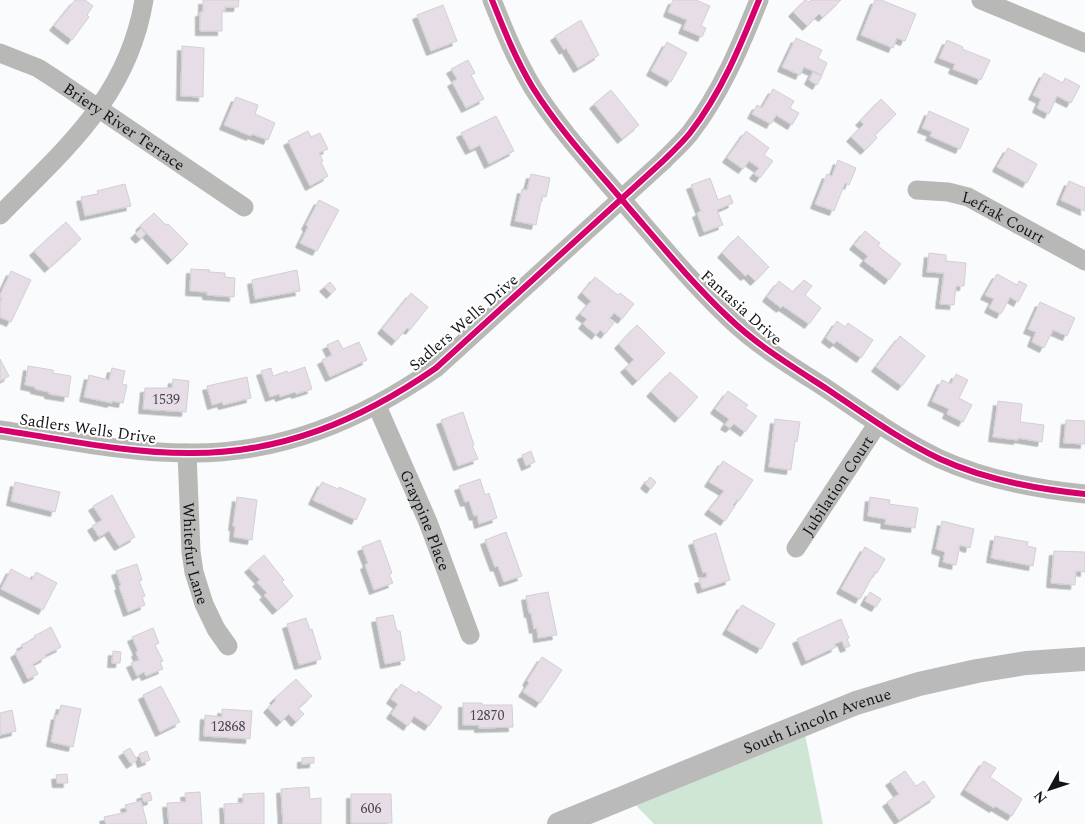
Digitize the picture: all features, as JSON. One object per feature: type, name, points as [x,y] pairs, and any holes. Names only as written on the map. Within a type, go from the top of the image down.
[{"type":"main road","name":"South Lincoln Avenue","points":[[559,824],[856,703],[919,684],[977,671],[1026,663],[1085,659]]},
{"type":"street","points":[[0,216],[80,135],[99,109],[117,81],[132,47],[144,0]]},
{"type":"street","name":"Fantasia Drive","points":[[492,0],[512,49],[533,88],[564,132],[690,279],[731,320],[772,353],[914,446],[942,460],[1015,484],[1085,494]]},
{"type":"street","name":"Sadlers Wells Drive","points":[[0,430],[130,450],[187,453],[218,452],[271,445],[312,434],[377,406],[436,368],[622,199],[689,134],[713,100],[732,66],[759,0]]},
{"type":"street","points":[[981,0],[1085,43]]},
{"type":"street","name":"Briery River Terrace","points":[[0,53],[38,68],[244,207]]},
{"type":"street","name":"Lefrak Court","points":[[916,190],[948,192],[968,197],[1085,261]]},
{"type":"street","name":"Graypine Place","points":[[377,406],[428,522],[470,635]]},
{"type":"street","name":"Jubilation Court","points":[[796,548],[878,423]]},
{"type":"street","name":"Whitefur Lane","points":[[187,453],[191,552],[194,572],[204,604],[216,629],[228,646]]},
{"type":"green space","points":[[803,724],[823,824],[654,824],[627,796]]},
{"type":"building","points":[[75,0],[85,0],[93,6],[87,15],[89,17],[72,40],[54,26]]},
{"type":"building","points":[[203,0],[239,0],[238,7],[225,7],[225,11],[222,11],[222,31],[200,31],[200,12],[203,12]]},
{"type":"building","points":[[673,0],[696,0],[710,6],[701,26],[706,28],[702,37],[683,29],[687,20],[668,12]]},
{"type":"building","points":[[805,0],[809,2],[811,0],[841,0],[823,17],[819,14],[807,26],[793,12]]},
{"type":"building","points":[[875,0],[881,0],[916,14],[905,41],[897,38],[893,48],[861,35]]},
{"type":"building","points":[[443,5],[457,41],[431,51],[417,15]]},
{"type":"building","points":[[581,20],[599,55],[578,68],[566,48],[564,50],[555,36]]},
{"type":"building","points":[[796,38],[822,50],[818,58],[827,63],[822,75],[804,67],[800,75],[782,67]]},
{"type":"building","points":[[947,40],[963,47],[962,49],[990,60],[981,80],[953,69],[955,64],[939,58]]},
{"type":"building","points":[[667,42],[687,53],[671,82],[651,71]]},
{"type":"building","points":[[182,46],[204,48],[203,97],[181,96]]},
{"type":"building","points":[[468,60],[475,73],[471,75],[484,99],[466,108],[452,82],[457,79],[451,69]]},
{"type":"building","points":[[813,72],[822,76],[817,85],[809,80]]},
{"type":"building","points":[[1044,73],[1063,83],[1065,78],[1080,86],[1071,103],[1057,96],[1049,114],[1037,108],[1041,99],[1033,95]]},
{"type":"building","points":[[773,89],[794,101],[790,108],[799,113],[792,125],[776,115],[771,124],[752,114],[757,105],[762,108]]},
{"type":"building","points":[[611,90],[639,125],[622,139],[594,104]]},
{"type":"building","points":[[236,97],[258,105],[255,114],[275,123],[268,140],[252,134],[251,136],[224,125]]},
{"type":"building","points":[[881,99],[896,114],[875,135],[877,138],[865,150],[851,137],[864,124],[860,121]]},
{"type":"building","points":[[929,111],[969,129],[960,149],[930,136],[932,132],[922,128]]},
{"type":"building","points":[[496,116],[514,151],[489,164],[480,145],[470,150],[461,133]]},
{"type":"building","points":[[308,131],[311,137],[320,133],[328,149],[319,153],[328,176],[310,186],[288,141]]},
{"type":"building","points":[[746,131],[769,148],[764,155],[773,161],[760,178],[754,174],[759,168],[749,161],[743,169],[727,158]]},
{"type":"building","points":[[1008,148],[1037,164],[1027,183],[997,167]]},
{"type":"building","points":[[838,160],[856,168],[849,185],[845,183],[834,211],[815,204],[827,174],[832,176]]},
{"type":"building","points":[[531,174],[550,178],[546,197],[542,196],[536,225],[515,221],[522,189],[527,190]]},
{"type":"building","points":[[710,178],[718,200],[730,195],[733,203],[717,210],[723,225],[704,232],[697,213],[701,211],[691,185]]},
{"type":"building","points":[[1069,181],[1085,188],[1085,211],[1061,200]]},
{"type":"building","points":[[125,184],[131,206],[85,216],[81,197],[98,194],[97,191]]},
{"type":"building","points":[[319,200],[339,210],[317,251],[300,243],[308,227],[306,225]]},
{"type":"building","points":[[154,213],[188,244],[172,260],[140,226]]},
{"type":"building","points":[[66,222],[81,239],[49,268],[34,251]]},
{"type":"building","points":[[141,228],[146,234],[140,239],[135,234]]},
{"type":"building","points":[[865,231],[880,243],[878,246],[901,264],[889,280],[864,261],[868,256],[854,245]]},
{"type":"building","points":[[738,236],[769,267],[755,281],[748,274],[745,276],[722,253]]},
{"type":"building","points":[[929,253],[946,255],[946,261],[966,263],[964,286],[956,286],[954,305],[940,304],[944,273],[927,272]]},
{"type":"building","points":[[191,269],[225,273],[225,277],[235,278],[234,297],[207,295],[207,292],[190,291]]},
{"type":"building","points":[[297,270],[300,291],[255,299],[252,280]]},
{"type":"building","points":[[11,271],[31,280],[11,322],[0,317],[2,298],[0,298],[0,295]]},
{"type":"building","points":[[997,274],[1017,285],[1019,281],[1027,285],[1018,302],[1010,297],[1001,314],[989,308],[994,299],[985,295]]},
{"type":"building","points":[[595,277],[618,295],[620,293],[634,304],[622,319],[614,313],[609,319],[614,323],[605,334],[600,330],[596,335],[583,324],[587,319],[580,314],[591,301],[582,293]]},
{"type":"building","points":[[804,280],[812,286],[805,295],[821,308],[809,324],[783,306],[781,308],[767,297],[779,281],[793,292]]},
{"type":"building","points":[[330,282],[336,289],[331,294],[324,287]]},
{"type":"building","points":[[411,293],[428,307],[410,330],[407,328],[396,341],[382,329]]},
{"type":"building","points":[[1040,302],[1075,318],[1067,336],[1053,330],[1044,348],[1032,342],[1036,332],[1028,329]]},
{"type":"building","points":[[837,321],[845,327],[848,323],[873,340],[861,358],[837,341],[834,344],[826,338]]},
{"type":"building","points":[[637,325],[665,353],[637,381],[625,368],[634,360],[619,344]]},
{"type":"building","points":[[900,336],[925,356],[902,386],[876,367]]},
{"type":"building","points":[[338,340],[343,349],[359,342],[367,360],[330,377],[322,360],[332,355],[327,345]]},
{"type":"building","points":[[0,359],[9,376],[0,381]]},
{"type":"building","points":[[28,366],[53,370],[53,373],[71,376],[68,397],[49,394],[49,392],[25,385]]},
{"type":"building","points":[[305,367],[312,389],[296,394],[295,392],[280,397],[279,394],[270,397],[261,371],[271,368],[273,376]]},
{"type":"building","points":[[112,368],[125,371],[122,384],[127,385],[123,403],[112,401],[112,403],[84,397],[89,375],[109,380]]},
{"type":"building","points":[[670,372],[698,397],[679,418],[651,392]]},
{"type":"building","points":[[956,374],[968,380],[959,398],[972,405],[963,422],[947,414],[949,409],[932,401],[942,380],[951,384]]},
{"type":"building","points":[[247,377],[251,398],[223,405],[222,402],[212,405],[207,386]]},
{"type":"building","points":[[173,379],[189,381],[186,412],[143,409],[145,388],[172,388]]},
{"type":"building","points":[[728,391],[748,405],[745,408],[757,416],[745,432],[734,424],[730,428],[725,425],[729,419],[715,409]]},
{"type":"building","points":[[998,401],[1022,404],[1020,422],[1044,425],[1042,442],[1018,438],[1018,440],[993,437]]},
{"type":"building","points":[[463,412],[478,459],[458,466],[441,420]]},
{"type":"building","points":[[775,419],[800,422],[791,470],[769,467]]},
{"type":"building","points":[[1066,420],[1085,421],[1085,444],[1064,443]]},
{"type":"building","points":[[531,451],[535,462],[526,466],[522,455]]},
{"type":"building","points":[[723,461],[753,480],[739,501],[737,500],[733,505],[735,506],[725,521],[709,510],[724,491],[709,482]]},
{"type":"building","points":[[650,477],[656,482],[651,489],[645,484]]},
{"type":"building","points":[[480,479],[485,495],[489,493],[497,518],[479,524],[477,515],[474,516],[469,501],[465,502],[459,486]]},
{"type":"building","points":[[15,482],[60,492],[55,512],[11,501]]},
{"type":"building","points":[[322,482],[366,499],[356,520],[313,500]]},
{"type":"building","points":[[112,495],[135,537],[119,546],[109,531],[99,537],[92,526],[102,520],[93,506]]},
{"type":"building","points":[[237,497],[257,500],[252,540],[234,537],[235,526],[233,526]]},
{"type":"building","points":[[870,497],[890,500],[889,504],[918,508],[915,528],[885,524],[886,519],[868,516]]},
{"type":"building","points":[[942,521],[974,529],[970,548],[960,545],[956,565],[943,562],[945,552],[936,549]]},
{"type":"building","points":[[506,532],[522,576],[504,582],[498,566],[495,567],[485,540]]},
{"type":"building","points":[[716,533],[730,580],[702,589],[699,579],[707,577],[706,572],[703,573],[693,541]]},
{"type":"building","points":[[995,536],[1028,542],[1027,546],[1036,548],[1033,566],[991,558]]},
{"type":"building","points":[[380,540],[392,573],[389,574],[393,583],[374,590],[365,565],[368,563],[362,547]]},
{"type":"building","points":[[865,547],[885,559],[877,573],[875,572],[860,599],[841,589]]},
{"type":"building","points":[[1054,551],[1085,552],[1085,572],[1076,571],[1075,585],[1051,583]]},
{"type":"building","points":[[264,555],[284,580],[282,582],[293,596],[277,610],[264,595],[267,593],[257,582],[260,580],[249,568]]},
{"type":"building","points":[[137,564],[142,580],[139,581],[145,596],[142,597],[145,605],[128,612],[116,571]]},
{"type":"building","points":[[11,569],[32,580],[36,572],[57,583],[43,610],[1,589]]},
{"type":"building","points":[[548,592],[557,635],[538,638],[537,628],[534,629],[531,613],[529,613],[526,596]]},
{"type":"building","points":[[870,592],[881,599],[876,607],[865,601]]},
{"type":"building","points":[[742,605],[775,624],[761,649],[727,630]]},
{"type":"building","points":[[393,615],[397,631],[400,631],[405,660],[385,664],[376,618]]},
{"type":"building","points":[[306,618],[310,630],[312,629],[321,659],[299,665],[287,624]]},
{"type":"building","points":[[841,619],[849,638],[847,639],[850,646],[845,648],[842,641],[835,644],[836,647],[806,661],[797,639]]},
{"type":"building","points":[[51,627],[61,647],[33,664],[38,674],[28,679],[15,653],[23,648],[21,645]]},
{"type":"building","points":[[153,628],[159,643],[155,645],[163,661],[160,662],[163,669],[146,676],[144,672],[137,676],[131,663],[139,660],[136,652],[138,651],[132,637]]},
{"type":"building","points":[[113,651],[121,652],[120,663],[112,663]]},
{"type":"building","points":[[542,657],[562,670],[540,703],[523,692],[529,683],[527,681]]},
{"type":"building","points":[[296,679],[312,696],[298,708],[304,714],[296,722],[289,714],[281,722],[268,708],[276,700],[274,699]]},
{"type":"building","points":[[401,684],[417,694],[418,691],[442,707],[429,726],[414,716],[408,726],[391,714],[398,704],[391,699]]},
{"type":"building","points":[[161,686],[180,722],[160,732],[143,695]]},
{"type":"building","points":[[463,703],[512,705],[513,727],[479,728],[479,725],[463,725]]},
{"type":"building","points":[[61,705],[81,709],[73,747],[51,742],[56,715],[58,716]]},
{"type":"building","points":[[222,709],[252,711],[250,739],[204,736],[205,715],[222,717]]},
{"type":"building","points":[[12,710],[16,731],[0,735],[0,713]]},
{"type":"building","points":[[130,748],[137,760],[131,764],[123,752]]},
{"type":"building","points":[[147,751],[150,760],[142,763],[139,754]]},
{"type":"building","points":[[314,757],[314,763],[302,764],[302,758]]},
{"type":"building","points":[[984,761],[996,768],[990,777],[1022,799],[1012,816],[995,806],[994,808],[965,790]]},
{"type":"building","points":[[905,771],[916,786],[924,781],[935,797],[899,820],[887,802],[899,794],[890,781]]},
{"type":"building","points":[[67,774],[68,783],[57,783],[56,775]]},
{"type":"building","points":[[309,787],[310,799],[321,798],[321,824],[283,824],[281,789]]},
{"type":"building","points":[[150,792],[152,800],[144,802],[141,795]]},
{"type":"building","points":[[200,792],[202,824],[169,824],[167,803],[186,802],[185,793]]},
{"type":"building","points":[[264,793],[264,824],[225,824],[224,804],[243,803],[243,794]]},
{"type":"building","points":[[351,794],[391,794],[392,823],[351,823]]},
{"type":"building","points":[[141,801],[147,824],[106,824],[104,817],[127,812],[125,805]]},
{"type":"cycle path","points":[[492,0],[521,67],[533,88],[567,135],[703,292],[752,338],[882,426],[940,459],[993,478],[1085,494]]},
{"type":"cycle path","points":[[0,430],[141,451],[222,452],[288,440],[319,430],[349,418],[408,387],[436,368],[684,140],[701,118],[720,86],[759,0]]}]
